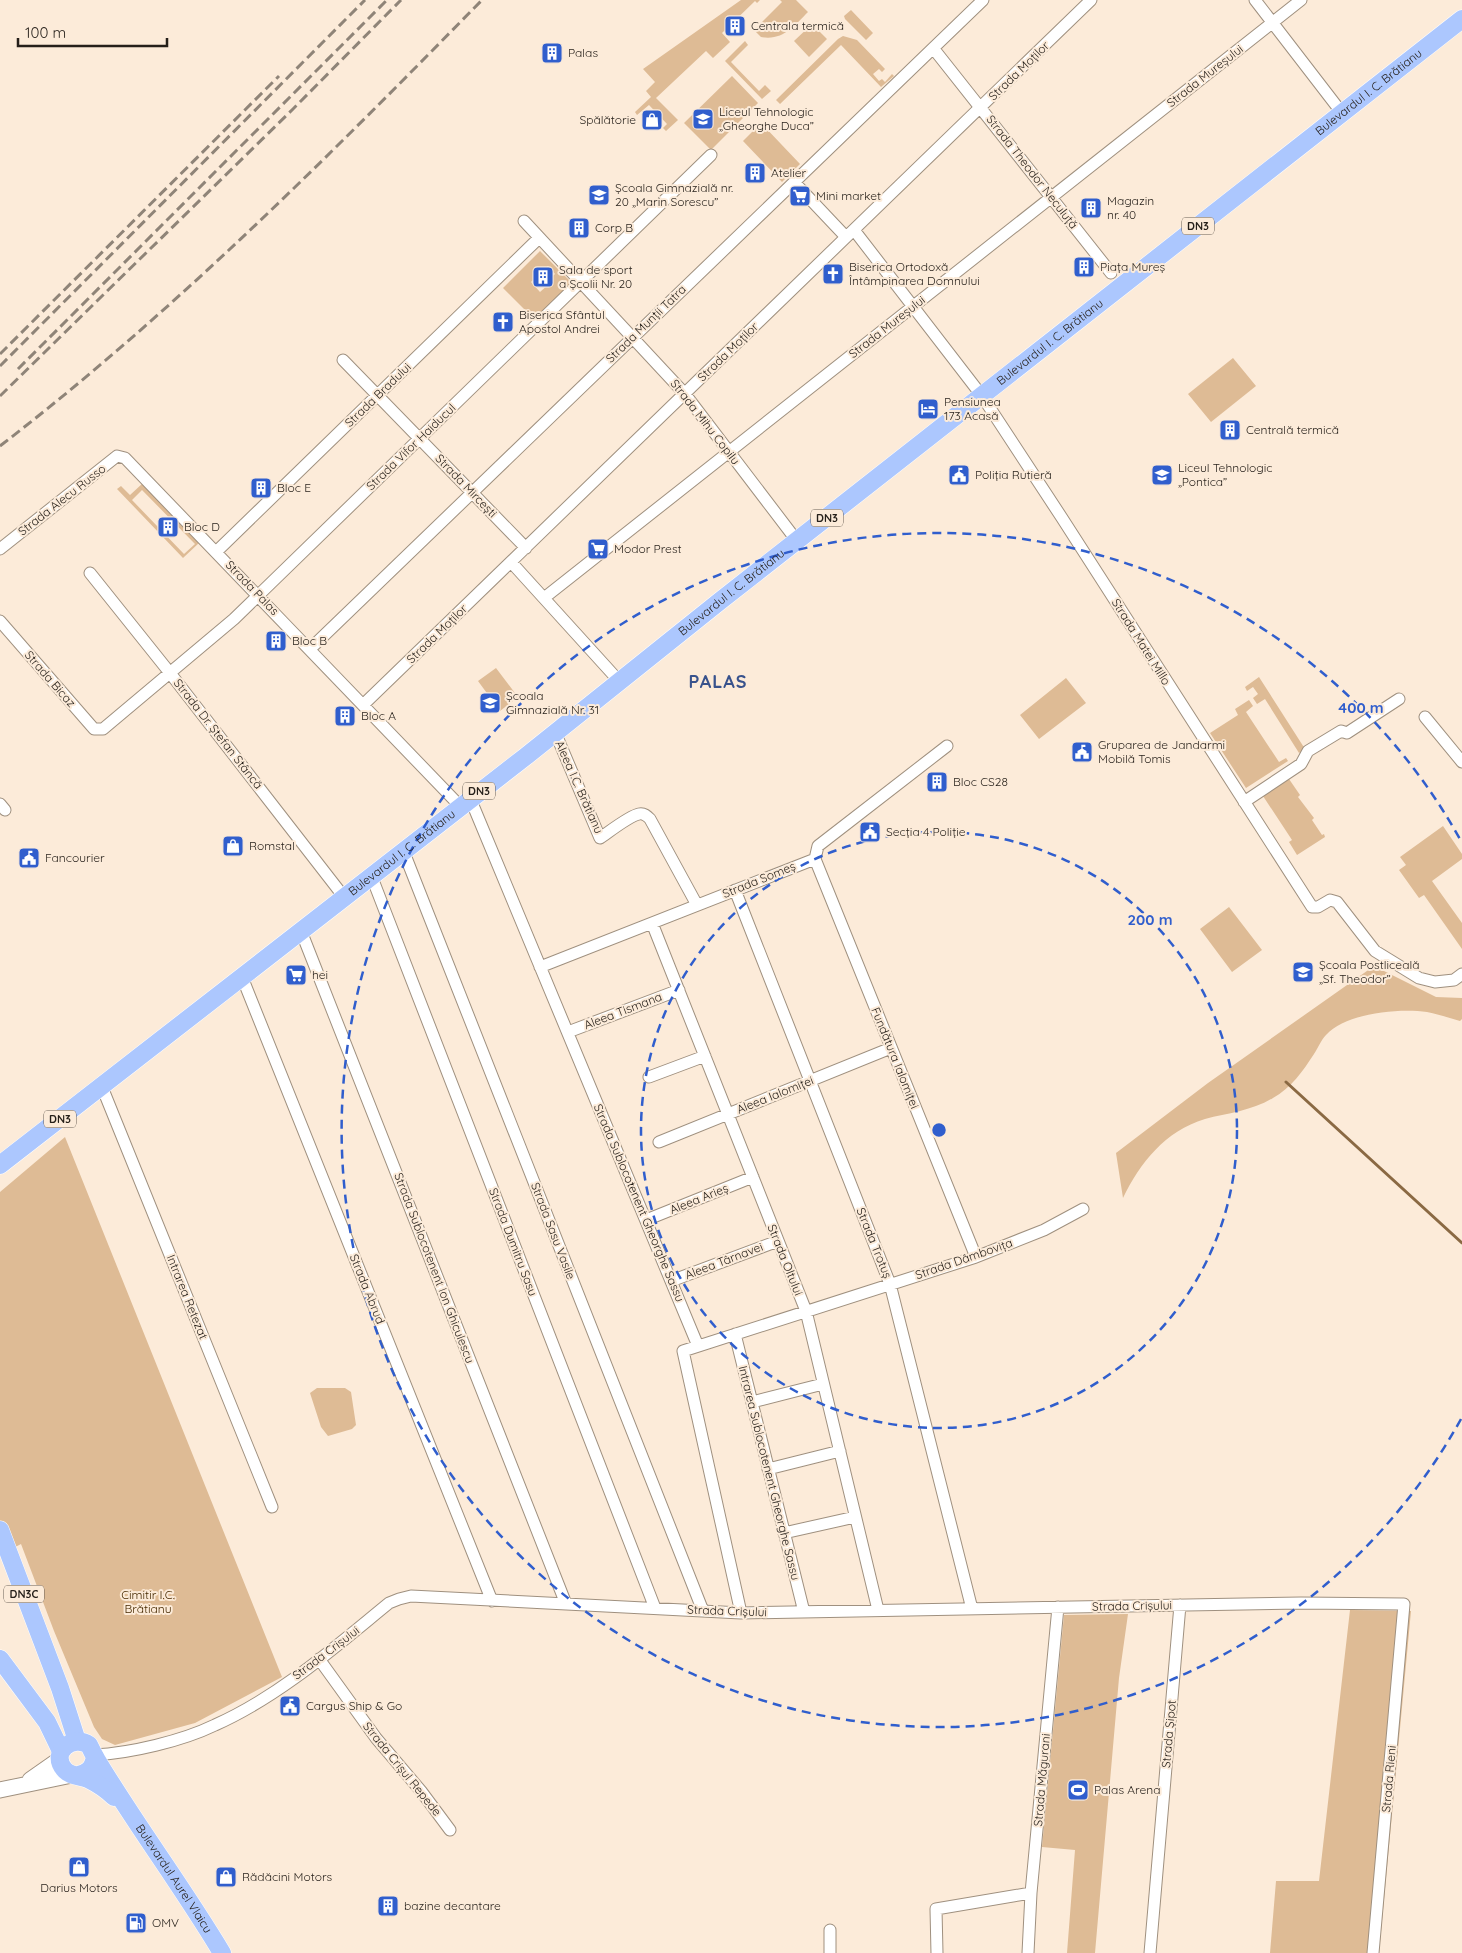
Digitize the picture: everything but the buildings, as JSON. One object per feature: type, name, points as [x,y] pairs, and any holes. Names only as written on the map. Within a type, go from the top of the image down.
[{"type":"main road","name":"Bulevardul I. C. Brătianu","points":[[0,1166],[1462,19]]},
{"type":"main road","name":"DN3C","points":[[0,1530],[60,1688],[79,1750]]},
{"type":"main road","points":[[0,1570],[7,1549]]},
{"type":"main road","name":"Bulevardul Aurel Vlaicu","points":[[0,1659],[32,1700],[79,1750],[124,1806],[184,1892],[222,1953]]},
{"type":"main road","points":[[79,1750],[92,1767],[83,1774],[75,1775],[64,1769],[79,1750]]},
{"type":"main road","name":"Bulevardul Aurel Vlaicu","points":[[75,1775],[100,1786],[124,1806]]},
{"type":"street","name":"Strada Munții Tatra","points":[[310,649],[983,0]]},
{"type":"street","name":"Strada Moților","points":[[364,704],[1091,0]]},
{"type":"street","points":[[1255,0],[1342,113]]},
{"type":"street","name":"Strada Mureșului","points":[[544,598],[1301,0]]},
{"type":"street","name":"Strada Theodor Neculuță","points":[[933,48],[1111,273]]},
{"type":"street","name":"Strada Vifor Haiducul","points":[[103,729],[258,595],[711,155]]},
{"type":"street","name":"Strada Matei Millo","points":[[794,182],[850,234],[914,306],[982,396],[1312,907],[1318,907],[1330,900],[1337,902],[1375,952],[1419,978],[1434,982],[1454,980],[1462,974]]},
{"type":"street","name":"Strada Mihu Copilu","points":[[524,221],[685,394],[797,541]]},
{"type":"street","name":"Strada Bradului","points":[[216,552],[539,238]]},
{"type":"street","name":"Strada Mircești","points":[[344,360],[526,548]]},
{"type":"street","name":"Strada Alecu Russo","points":[[0,549],[117,456],[125,458]]},
{"type":"street","name":"Strada Palas","points":[[125,458],[364,704],[465,802]]},
{"type":"street","points":[[511,562],[619,681]]},
{"type":"street","name":"Strada Dr. Ștefan Stâncă","points":[[90,573],[344,897]]},
{"type":"street","name":"Strada Bicaz","points":[[0,621],[94,730],[103,729]]},
{"type":"street","points":[[1244,802],[1301,764],[1308,751],[1341,731],[1347,733],[1399,699]]},
{"type":"street","points":[[1425,717],[1462,762]]},
{"type":"street","name":"Aleea I.C. Brătianu","points":[[555,732],[600,838],[634,816],[646,815],[650,819],[697,905]]},
{"type":"street","points":[[814,858],[818,846],[947,746]]},
{"type":"street","name":"Strada Sublocotenent Gheorghe Sassu","points":[[465,802],[568,1032],[698,1346]]},
{"type":"street","name":"Strada Sasu Vasile","points":[[404,850],[703,1611]]},
{"type":"street","name":"Strada Someș","points":[[540,967],[814,858]]},
{"type":"street","name":"Fundătura Ialomiței","points":[[814,858],[976,1257]]},
{"type":"street","name":"Strada Dumitru Sasu","points":[[372,875],[655,1608]]},
{"type":"street","name":"Strada Trotuș","points":[[735,890],[890,1284],[972,1609]]},
{"type":"street","name":"Strada Oltului","points":[[652,923],[806,1311],[878,1610]]},
{"type":"street","name":"Strada Sublocotenent Ion Ghiculescu","points":[[301,931],[566,1604]]},
{"type":"street","name":"Strada Abrud","points":[[242,977],[492,1601]]},
{"type":"street","name":"Aleea Tismana","points":[[568,1032],[679,990]]},
{"type":"street","name":"Aleea Ialomiței","points":[[659,1142],[891,1048]]},
{"type":"street","points":[[650,1077],[705,1056]]},
{"type":"street","name":"Intrarea Retezat","points":[[102,1087],[272,1507]]},
{"type":"street","name":"Aleea Arieș","points":[[646,1220],[753,1177]]},
{"type":"street","name":"Strada Dâmbovița","points":[[698,1346],[976,1257],[1044,1230],[1083,1209]]},
{"type":"street","name":"Aleea Târnavei","points":[[671,1281],[778,1241]]},
{"type":"street","name":"Intrarea Sublocotenent Gheorghe Sassu","points":[[735,1334],[804,1612]]},
{"type":"street","points":[[698,1346],[683,1351],[741,1613]]},
{"type":"street","points":[[752,1402],[823,1384]]},
{"type":"street","points":[[768,1469],[840,1451]]},
{"type":"street","points":[[784,1533],[856,1516]]},
{"type":"street","name":"Strada Crișului","points":[[79,1750],[128,1751],[188,1736],[216,1725],[268,1696],[389,1604],[399,1599],[422,1596],[741,1613],[1301,1603],[1404,1604]]},
{"type":"street","name":"Strada Rieni","points":[[1373,1953],[1404,1604]]},
{"type":"street","name":"Strada Șipot","points":[[1150,1953],[1180,1605]]},
{"type":"street","name":"Strada Măgurani","points":[[1028,1953],[1031,1893],[1058,1607]]},
{"type":"street","name":"Strada Crișul Repede","points":[[319,1659],[376,1738],[421,1791],[450,1830]]},
{"type":"street","points":[[25,1784],[79,1750]]},
{"type":"street","points":[[0,1790],[75,1775]]},
{"type":"street","points":[[937,1953],[936,1910],[1031,1893]]},
{"type":"street","points":[[830,1930],[830,1953]]},
{"type":"green space","points":[[741,0],[760,0],[757,3],[755,1],[722,33],[730,42],[713,58],[706,51],[656,98],[678,120],[666,131],[663,128],[667,124],[649,105],[637,115],[635,112],[651,97],[646,91],[655,82],[643,69]]},
{"type":"green space","points":[[780,0],[796,0],[808,12],[782,35],[769,38],[761,37],[754,30],[782,2]]},
{"type":"green space","points":[[851,10],[873,33],[866,40],[845,19],[844,16]]},
{"type":"green space","points":[[812,24],[827,39],[809,57],[794,41]]},
{"type":"green space","points":[[843,36],[857,40],[885,69],[882,72],[879,69],[873,74],[879,81],[882,79],[885,82],[892,74],[894,76],[881,87],[841,45],[780,104],[776,100]]},
{"type":"green space","points":[[745,41],[748,45],[731,62],[759,91],[765,85],[771,91],[762,99],[725,61]]},
{"type":"green space","points":[[732,76],[758,103],[711,150],[684,123]]},
{"type":"green space","points":[[761,123],[800,164],[782,182],[743,141]]},
{"type":"green space","points":[[540,251],[572,283],[535,320],[503,288]],"holes":[[[548,266],[555,274],[547,281],[549,284],[540,292],[531,282]]]},
{"type":"green space","points":[[1233,358],[1256,386],[1211,422],[1188,394]]},
{"type":"green space","points":[[143,483],[200,542],[183,558],[117,489],[121,486],[130,495]],"holes":[[[142,490],[195,544],[184,554],[132,500]]]},
{"type":"green space","points":[[496,668],[518,697],[500,711],[478,681]]},
{"type":"green space","points":[[1259,677],[1305,749],[1299,753],[1265,699],[1257,704],[1253,698],[1258,694],[1253,687],[1247,691],[1245,687]]},
{"type":"green space","points":[[1066,678],[1086,703],[1039,739],[1020,715]]},
{"type":"green space","points":[[1249,700],[1253,706],[1246,712],[1279,762],[1286,758],[1288,761],[1246,788],[1210,733],[1238,715],[1235,709]]},
{"type":"green space","points":[[1289,779],[1300,795],[1298,797],[1314,818],[1312,820],[1325,837],[1297,855],[1289,842],[1292,840],[1263,796]]},
{"type":"green space","points":[[1443,826],[1462,854],[1462,859],[1432,881],[1462,923],[1462,949],[1424,895],[1419,898],[1399,870],[1406,865],[1400,857]]},
{"type":"green space","points":[[1229,907],[1262,950],[1232,972],[1200,929]]},
{"type":"green space","points":[[1374,966],[1436,997],[1462,998],[1462,1019],[1460,1021],[1427,1012],[1402,1011],[1374,1014],[1346,1022],[1324,1037],[1296,1079],[1279,1094],[1257,1106],[1191,1124],[1166,1140],[1155,1150],[1137,1173],[1123,1198],[1116,1153],[1208,1083]]},
{"type":"green space","name":"Cimitir I.C. Brătianu","points":[[65,1137],[282,1677],[195,1723],[115,1745],[102,1739],[94,1727],[54,1631],[21,1544],[0,1555],[0,1192]]},
{"type":"green space","points":[[317,1388],[345,1388],[351,1392],[356,1425],[352,1429],[328,1436],[321,1427],[310,1393]]},
{"type":"green space","points":[[1350,1610],[1411,1611],[1379,1953],[1270,1953],[1276,1881],[1319,1881]]},
{"type":"green space","name":"Palas Arena","points":[[1128,1614],[1119,1678],[1095,1953],[1067,1953],[1075,1850],[1042,1847],[1064,1615]]},
{"type":"waterway","points":[[1286,1082],[1462,1243]]},
{"type":"railway","points":[[0,366],[365,0]]},
{"type":"railway","points":[[18,369],[387,0]]},
{"type":"railway","points":[[0,396],[293,109],[401,0]]},
{"type":"railway","points":[[0,446],[64,395],[189,287],[367,117],[482,0]]},
{"type":"railway","points":[[0,354],[279,76]]},
{"type":"place","name":"Centrala termică","points":[[735,26]]},
{"type":"place","name":"Palas","points":[[552,53]]},
{"type":"place","name":"Liceul Tehnologic „Gheorghe Duca”","points":[[703,119]]},
{"type":"place","name":"Spălătorie","points":[[652,120]]},
{"type":"place","name":"Atelier","points":[[755,173]]},
{"type":"place","name":"Școala Gimnazială nr. 20 „Marin Sorescu”","points":[[599,195]]},
{"type":"place","name":"Mini market","points":[[800,196]]},
{"type":"place","name":"Magazin nr. 40","points":[[1091,208]]},
{"type":"place","name":"Corp B","points":[[579,228]]},
{"type":"place","name":"Piața Mureș","points":[[1084,267]]},
{"type":"place","name":"Biserica Ortodoxă Întâmpinarea Domnului","points":[[833,274]]},
{"type":"place","name":"Sala de sport a Școlii Nr. 20","points":[[543,277]]},
{"type":"place","name":"Biserica Sfântul Apostol Andrei","points":[[503,322]]},
{"type":"place","name":"Pensiunea 173 Acasă","points":[[928,409]]},
{"type":"place","name":"Centrală termică","points":[[1230,430]]},
{"type":"place","name":"Poliția Rutieră","points":[[959,475]]},
{"type":"place","name":"Liceul Tehnologic „Pontica”","points":[[1162,475]]},
{"type":"place","name":"Bloc E","points":[[261,488]]},
{"type":"place","name":"Bloc D","points":[[168,527]]},
{"type":"place","name":"Modor Prest","points":[[598,549]]},
{"type":"place","name":"Bloc B","points":[[276,641]]},
{"type":"place","name":"Școala Gimnazială Nr. 31","points":[[490,703]]},
{"type":"place","name":"Bloc A","points":[[345,716]]},
{"type":"place","name":"Gruparea de Jandarmi Mobilă Tomis","points":[[1082,752]]},
{"type":"place","name":"Bloc CS28","points":[[937,782]]},
{"type":"place","name":"Secția 4 Poliție","points":[[870,832]]},
{"type":"place","name":"Romstal","points":[[233,846]]},
{"type":"place","name":"Fancourier","points":[[29,858]]},
{"type":"place","name":"Școala Postliceală „Sf. Theodor”","points":[[1303,972]]},
{"type":"place","name":"hei","points":[[296,975]]},
{"type":"place","name":"Cargus Ship & Go","points":[[290,1706]]},
{"type":"place","name":"Palas Arena","points":[[1078,1790]]},
{"type":"place","name":"Darius Motors","points":[[79,1867]]},
{"type":"place","name":"Rădăcini Motors","points":[[226,1877]]},
{"type":"place","name":"bazine decantare","points":[[388,1906]]},
{"type":"place","name":"OMV","points":[[136,1923]]},
{"type":"district","name":"PALAS","points":[[718,682]]}]
